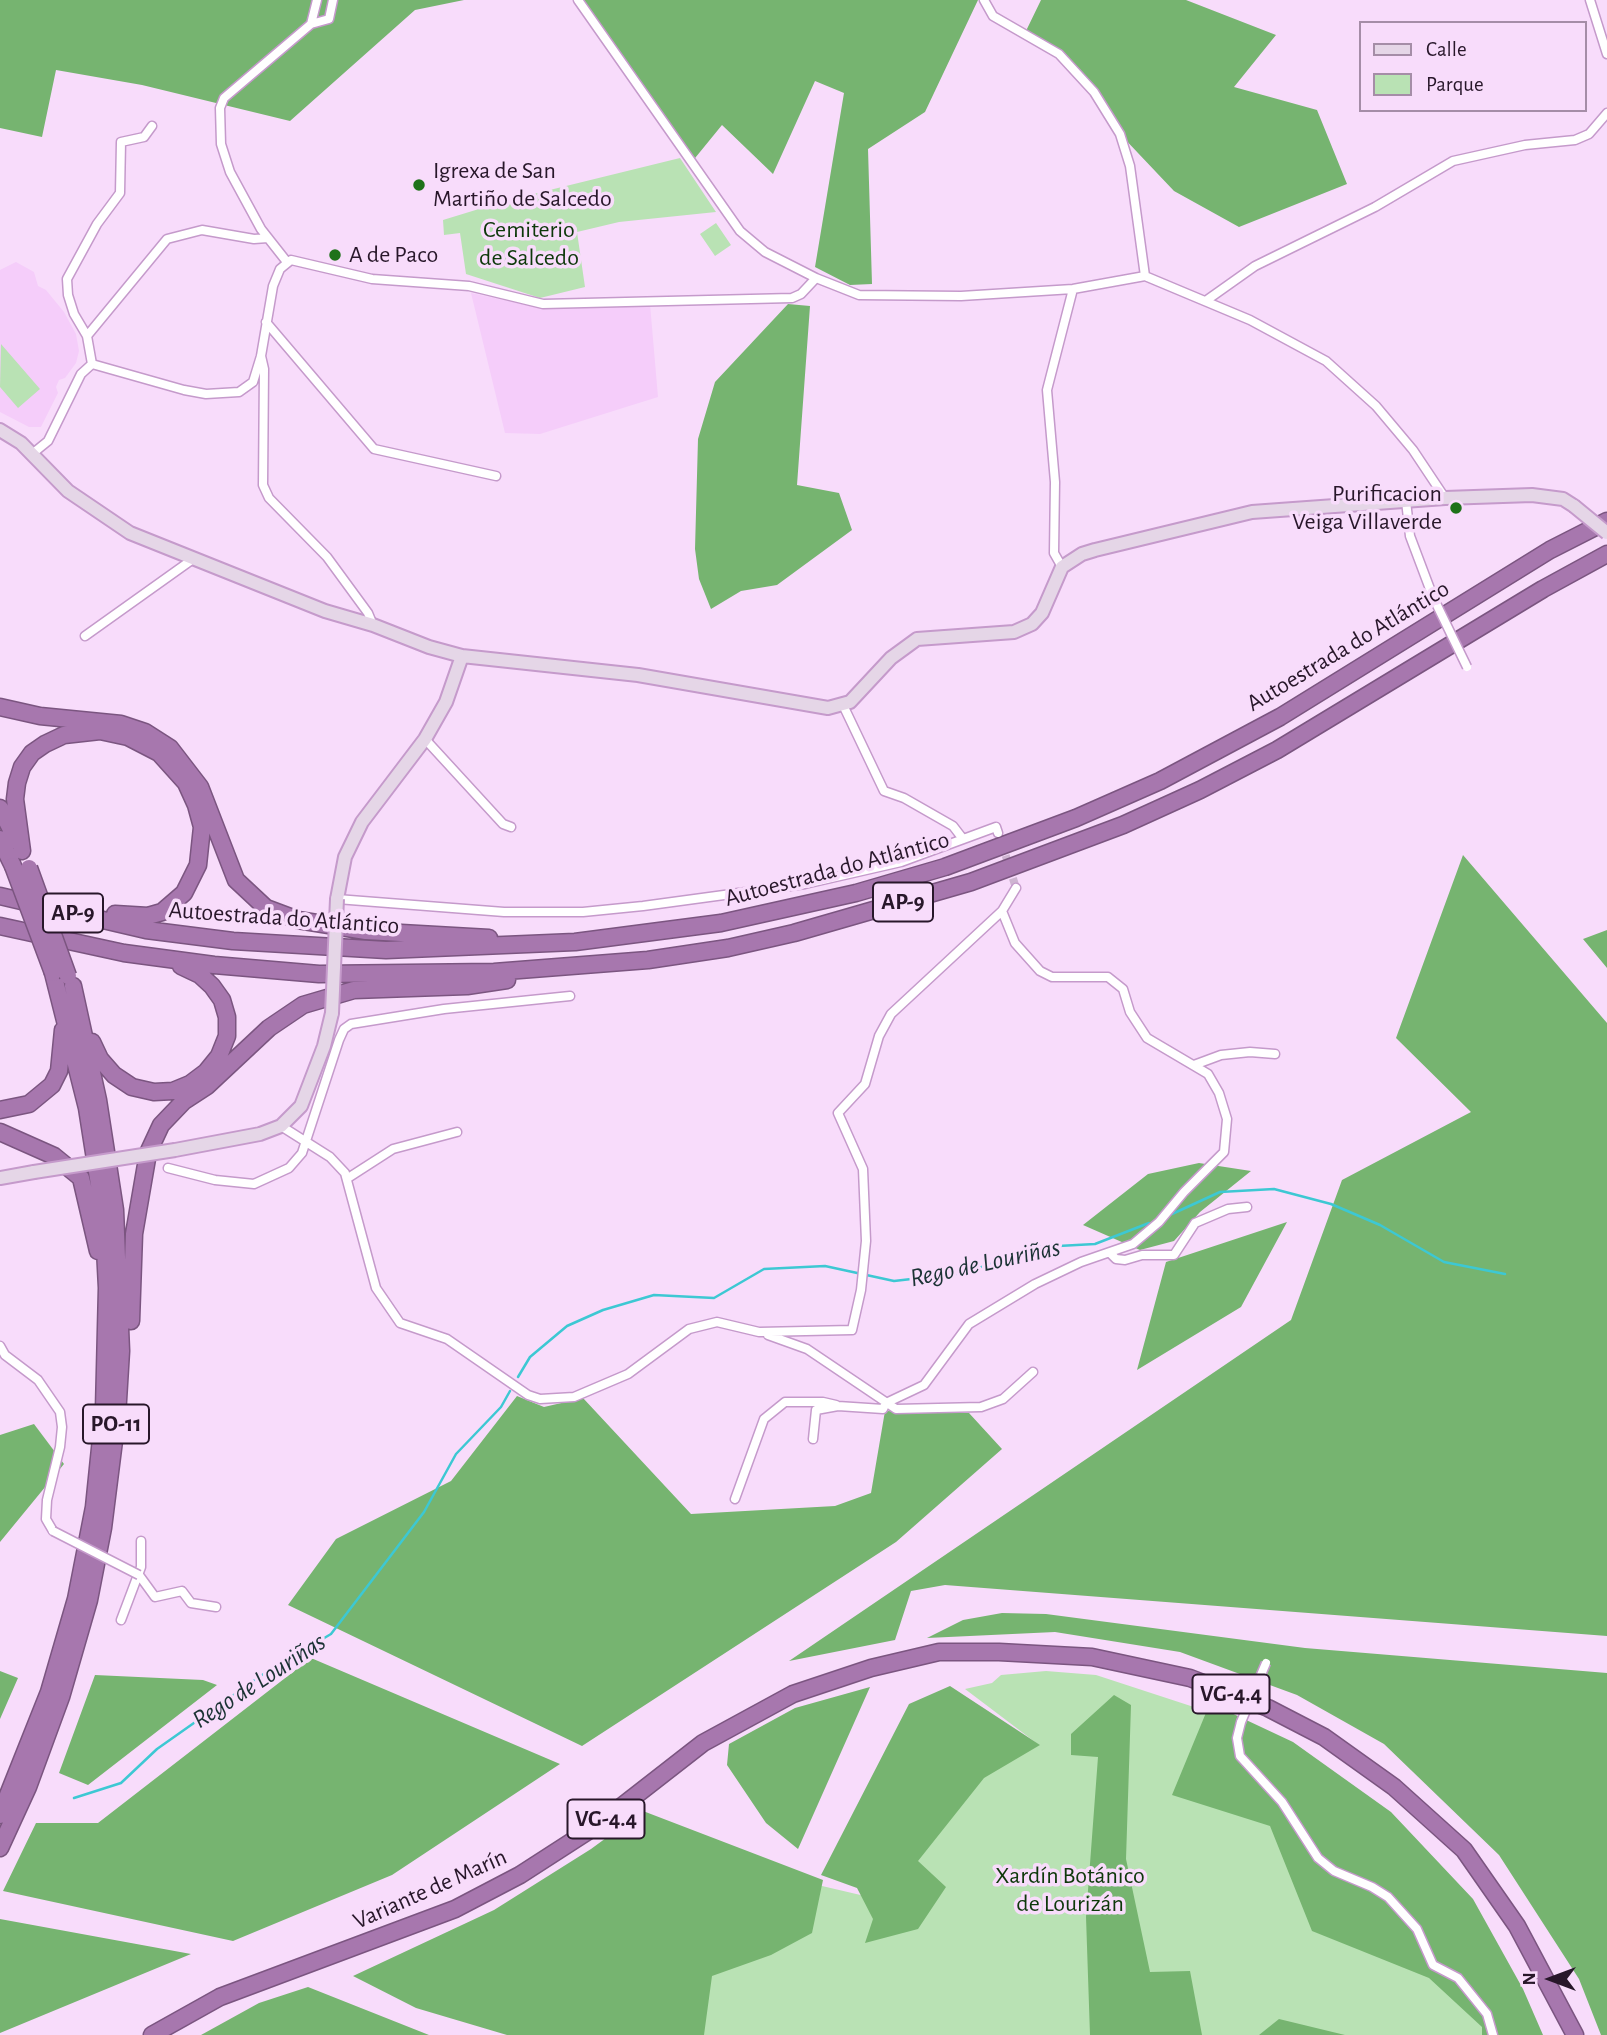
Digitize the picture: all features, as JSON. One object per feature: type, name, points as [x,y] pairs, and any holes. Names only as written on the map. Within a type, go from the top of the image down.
[{"type":"highway","name":"Autoestrada do Atlántico","points":[[0,896],[146,930],[233,941],[386,950],[575,942],[721,923],[856,893],[945,867],[1076,818],[1160,781],[1280,716],[1527,564],[1607,521]]},
{"type":"highway","name":"Autoestrada do Atlántico","points":[[0,928],[124,953],[214,965],[319,974],[494,972],[648,960],[728,948],[819,926],[971,882],[1123,825],[1277,750],[1543,589],[1607,554]]},
{"type":"highway","points":[[0,707],[40,716],[121,724],[145,732],[170,748],[200,787],[236,880],[254,899],[281,915],[366,931],[575,942]]},
{"type":"highway","points":[[0,896],[124,916],[148,916],[162,912],[184,893],[192,882],[198,865],[202,827],[197,805],[186,783],[159,753],[114,733],[100,731],[64,735],[32,753],[22,768],[15,799],[22,851],[21,867]]},
{"type":"highway","points":[[0,808],[22,851]]},
{"type":"highway","points":[[1,842],[21,867]]},
{"type":"highway","name":"PO-11","points":[[0,1848],[28,1787],[61,1697],[89,1600],[103,1528],[117,1417],[121,1351],[115,1210],[98,1100],[65,978],[21,867]]},
{"type":"highway","points":[[65,978],[100,1059],[114,1075],[132,1087],[153,1092],[173,1091],[190,1084],[206,1072],[219,1056],[227,1037],[227,1017],[222,1000],[212,986],[186,967],[124,953]]},
{"type":"highway","points":[[117,1417],[129,1358],[134,1234],[140,1184],[148,1153],[161,1125],[184,1101],[207,1086],[269,1028],[303,1005],[354,990],[467,986],[648,960]]},
{"type":"highway","name":"PO-11","points":[[0,1815],[49,1692],[76,1599],[94,1507],[103,1421],[107,1288],[103,1210],[96,1158],[64,1010],[65,978]]},
{"type":"highway","points":[[0,1110],[29,1104],[52,1085],[62,1053],[64,1010]]},
{"type":"highway","points":[[0,1132],[54,1156],[81,1178],[107,1288]]},
{"type":"highway","name":"Variante de Marín","points":[[152,2035],[219,1997],[455,1909],[520,1875],[599,1824],[703,1743],[748,1716],[793,1694],[871,1668],[939,1652],[1092,1657],[1201,1682],[1268,1708],[1324,1737],[1394,1787],[1464,1850],[1517,1926],[1575,2035]]},
{"type":"street","points":[[311,24],[317,0]]},
{"type":"street","points":[[287,262],[268,238],[242,196],[224,156],[220,108],[224,98],[311,24],[329,19],[333,0]]},
{"type":"street","points":[[579,0],[740,231],[765,252],[816,278],[859,295],[961,296],[1073,289],[1145,276],[1207,300],[1326,361],[1348,378],[1413,450],[1445,498]]},
{"type":"street","points":[[984,0],[993,16],[1059,54],[1094,92],[1120,134],[1130,166],[1145,276]]},
{"type":"street","points":[[1590,0],[1607,54]]},
{"type":"street","points":[[1207,300],[1255,266],[1375,207],[1453,161],[1525,145],[1575,140],[1589,134],[1607,113]]},
{"type":"street","points":[[92,364],[87,336],[74,314],[66,287],[67,279],[97,224],[120,193],[121,142],[144,137],[152,126]]},
{"type":"street","points":[[87,336],[167,239],[202,230],[254,239],[268,238]]},
{"type":"street","points":[[92,364],[184,390],[229,394],[239,392],[253,382],[261,356],[276,277],[287,262],[301,261],[372,279],[469,286],[543,304],[792,298],[802,294],[816,278]]},
{"type":"street","points":[[1062,567],[1054,553],[1055,482],[1047,390],[1073,289]]},
{"type":"street","points":[[266,322],[374,449],[496,476]]},
{"type":"street","points":[[261,356],[264,369],[262,485],[269,498],[327,557],[368,613],[373,625]]},
{"type":"street","points":[[32,454],[48,441],[81,374],[92,364]]},
{"type":"street","points":[[0,430],[32,454],[68,491],[110,522],[192,559],[325,611],[462,656],[638,675],[812,706],[842,705],[860,693],[891,658],[916,639],[1014,632],[1032,624],[1042,613],[1062,567],[1082,554],[1252,512],[1445,498],[1539,496],[1563,499],[1607,533]]},
{"type":"street","points":[[1406,501],[1410,536],[1433,597],[1467,667]]},
{"type":"street","points":[[85,636],[192,559]]},
{"type":"street","points":[[0,1178],[260,1134],[281,1126],[301,1106],[321,1055],[332,1013],[337,899],[345,857],[362,822],[425,739],[446,702],[462,656]]},
{"type":"street","points":[[842,705],[884,791],[904,798],[953,825],[963,839]]},
{"type":"street","points":[[425,739],[503,824],[511,827]]},
{"type":"street","points":[[337,899],[504,912],[607,909],[805,884],[901,862],[996,827],[998,833]]},
{"type":"street","points":[[758,1332],[852,1330],[863,1268],[863,1169],[838,1113],[865,1084],[879,1037],[891,1014],[1002,911],[1016,888]]},
{"type":"street","points":[[736,1499],[764,1419],[785,1402],[823,1402],[838,1406],[883,1409],[886,1403],[924,1385],[969,1324],[1035,1284],[1081,1262],[1111,1254],[1133,1244],[1149,1232],[1224,1152],[1227,1119],[1219,1093],[1208,1074],[1147,1038],[1130,1012],[1123,989],[1108,977],[1052,977],[1040,971],[1015,943],[1002,911]]},
{"type":"street","points":[[168,1168],[215,1180],[254,1184],[289,1168],[302,1153],[338,1040],[344,1029],[351,1024],[444,1009],[570,996]]},
{"type":"street","points":[[1194,1065],[1220,1055],[1250,1052],[1275,1054]]},
{"type":"street","points":[[281,1126],[330,1157],[348,1178],[376,1287],[400,1322],[447,1339],[528,1395],[557,1399],[574,1397],[601,1387],[628,1374],[689,1329],[717,1322],[758,1332],[807,1349],[897,1409],[981,1407],[1003,1399],[1032,1372]]},
{"type":"street","points":[[348,1178],[393,1149],[457,1132]]},
{"type":"street","points":[[1111,1254],[1116,1259],[1125,1260],[1142,1255],[1174,1255],[1195,1223],[1228,1209],[1247,1207]]},
{"type":"street","points":[[0,1346],[5,1355],[38,1380],[60,1412],[60,1447],[47,1500],[46,1519],[53,1531],[139,1575],[155,1597],[182,1591],[191,1603],[216,1607]]},
{"type":"street","points":[[813,1439],[816,1410],[838,1406]]},
{"type":"street","points":[[121,1620],[139,1575],[143,1555],[141,1541]]},
{"type":"street","points":[[1266,1663],[1241,1722],[1237,1738],[1240,1756],[1282,1802],[1318,1858],[1334,1871],[1372,1886],[1388,1897],[1418,1929],[1433,1965],[1458,1978],[1487,2014],[1493,2035]]},
{"type":"shaded area","points":[[16,262],[34,272],[38,286],[46,290],[64,312],[76,334],[79,351],[76,363],[65,378],[59,380],[56,387],[58,393],[41,427],[29,427],[0,412],[0,270]]},
{"type":"shaded area","points":[[471,293],[541,308],[650,304],[658,397],[540,434],[505,433]]},
{"type":"green space","points":[[0,0],[464,0],[415,10],[290,121],[142,85],[56,70],[42,137],[0,128]]},
{"type":"green space","points":[[582,0],[978,0],[925,112],[868,149],[872,284],[850,285],[815,267],[844,93],[815,81],[773,174],[722,125],[691,163]]},
{"type":"green space","points":[[1041,0],[1186,0],[1276,35],[1234,87],[1317,110],[1347,184],[1239,227],[1174,191],[1120,134],[1094,92],[1059,54],[1025,33]]},
{"type":"green space","name":"Cemiterio de Salcedo","points":[[680,158],[716,212],[619,222],[577,232],[585,287],[540,298],[466,274],[460,233],[444,235],[443,220],[505,201]]},
{"type":"green space","points":[[716,223],[731,245],[715,256],[700,234]]},
{"type":"green space","points":[[788,304],[810,306],[797,485],[839,493],[852,530],[777,585],[741,591],[711,609],[699,579],[695,549],[698,439],[715,382]]},
{"type":"green space","points":[[1,344],[40,389],[18,408],[0,387]]},
{"type":"green space","points":[[1463,855],[1607,1023],[1607,1636],[945,1585],[911,1591],[895,1640],[789,1661],[1291,1320],[1342,1180],[1471,1112],[1396,1038]]},
{"type":"green space","points":[[1607,930],[1607,968],[1583,939]]},
{"type":"green space","points":[[1199,1163],[1251,1171],[1200,1212],[1174,1241],[1140,1250],[1083,1225],[1148,1174]]},
{"type":"green space","points":[[1287,1222],[1241,1307],[1137,1370],[1166,1262]]},
{"type":"green space","points":[[517,1396],[544,1407],[583,1398],[691,1514],[835,1506],[871,1493],[885,1411],[969,1413],[1002,1449],[896,1542],[582,1746],[288,1605],[336,1539],[451,1481]]},
{"type":"green space","points":[[34,1424],[64,1464],[0,1542],[0,1435]]},
{"type":"green space","points":[[1002,1613],[1046,1614],[1305,1648],[1607,1673],[1607,2035],[1601,2035],[1579,1979],[1499,1855],[1384,1744],[1297,1695],[1180,1652],[1055,1632],[927,1638],[963,1620]]},
{"type":"green space","points":[[311,1658],[560,1764],[392,1875],[233,1941],[3,1891],[36,1823],[98,1823]]},
{"type":"green space","points":[[0,1671],[18,1678],[0,1719]]},
{"type":"green space","name":"Xardín Botánico de Lourizán","points":[[1046,1671],[1096,1675],[1203,1710],[1225,1722],[1277,1813],[1416,1958],[1496,2035],[701,2035],[711,1969],[805,1882],[869,1897],[960,1775],[1039,1745],[965,1689],[992,1683],[1001,1675]]},
{"type":"green space","points":[[95,1675],[203,1680],[217,1685],[88,1785],[59,1773]]},
{"type":"green space","points":[[950,1686],[1040,1745],[984,1778],[918,1861],[946,1887],[918,1929],[865,1943],[873,1919],[857,1888],[821,1875],[909,1704]]},
{"type":"green space","points":[[870,1687],[798,1849],[766,1823],[727,1765],[729,1744],[795,1708]]},
{"type":"green space","points":[[1114,1695],[1131,1705],[1126,1859],[1150,1972],[1190,1971],[1202,2035],[1090,2035],[1086,1917],[1098,1757],[1071,1755],[1071,1734]]},
{"type":"green space","points":[[1210,1703],[1293,1742],[1391,1812],[1473,1899],[1523,1989],[1543,2035],[1482,2035],[1482,2027],[1429,1978],[1312,1931],[1270,1826],[1172,1795]]},
{"type":"green space","points":[[643,1811],[823,1880],[812,1933],[771,1955],[712,1976],[704,2035],[507,2035],[416,2008],[353,1976],[494,1910],[591,1849]]},
{"type":"green space","points":[[0,1919],[191,1954],[0,2033]]},
{"type":"green space","points":[[308,1987],[429,2035],[201,2035],[259,2003]]},
{"type":"green space","points":[[1279,2019],[1345,2035],[1259,2035]]},
{"type":"waterway","name":"Rego de Louriñas","points":[[1172,1214],[1220,1192],[1274,1189],[1331,1204],[1380,1225],[1444,1262],[1505,1274]]},
{"type":"waterway","name":"Rego de Louriñas","points":[[518,1377],[530,1357],[567,1326],[603,1310],[654,1295],[714,1298],[764,1269],[825,1266],[894,1281],[964,1273],[1040,1247],[1095,1244],[1149,1223]]},
{"type":"waterway","name":"Rego de Louriñas","points":[[74,1798],[121,1783],[157,1749],[262,1675],[331,1634],[424,1512],[456,1454],[501,1407],[510,1391]]},
{"type":"tunnel","points":[[1002,844],[1016,888]]},
{"type":"place","name":"Igrexa de San Martiño de Salcedo","points":[[419,185]]},
{"type":"place","name":"A de Paco","points":[[335,255]]},
{"type":"place","name":"Purificacion Veiga Villaverde","points":[[1456,508]]}]
